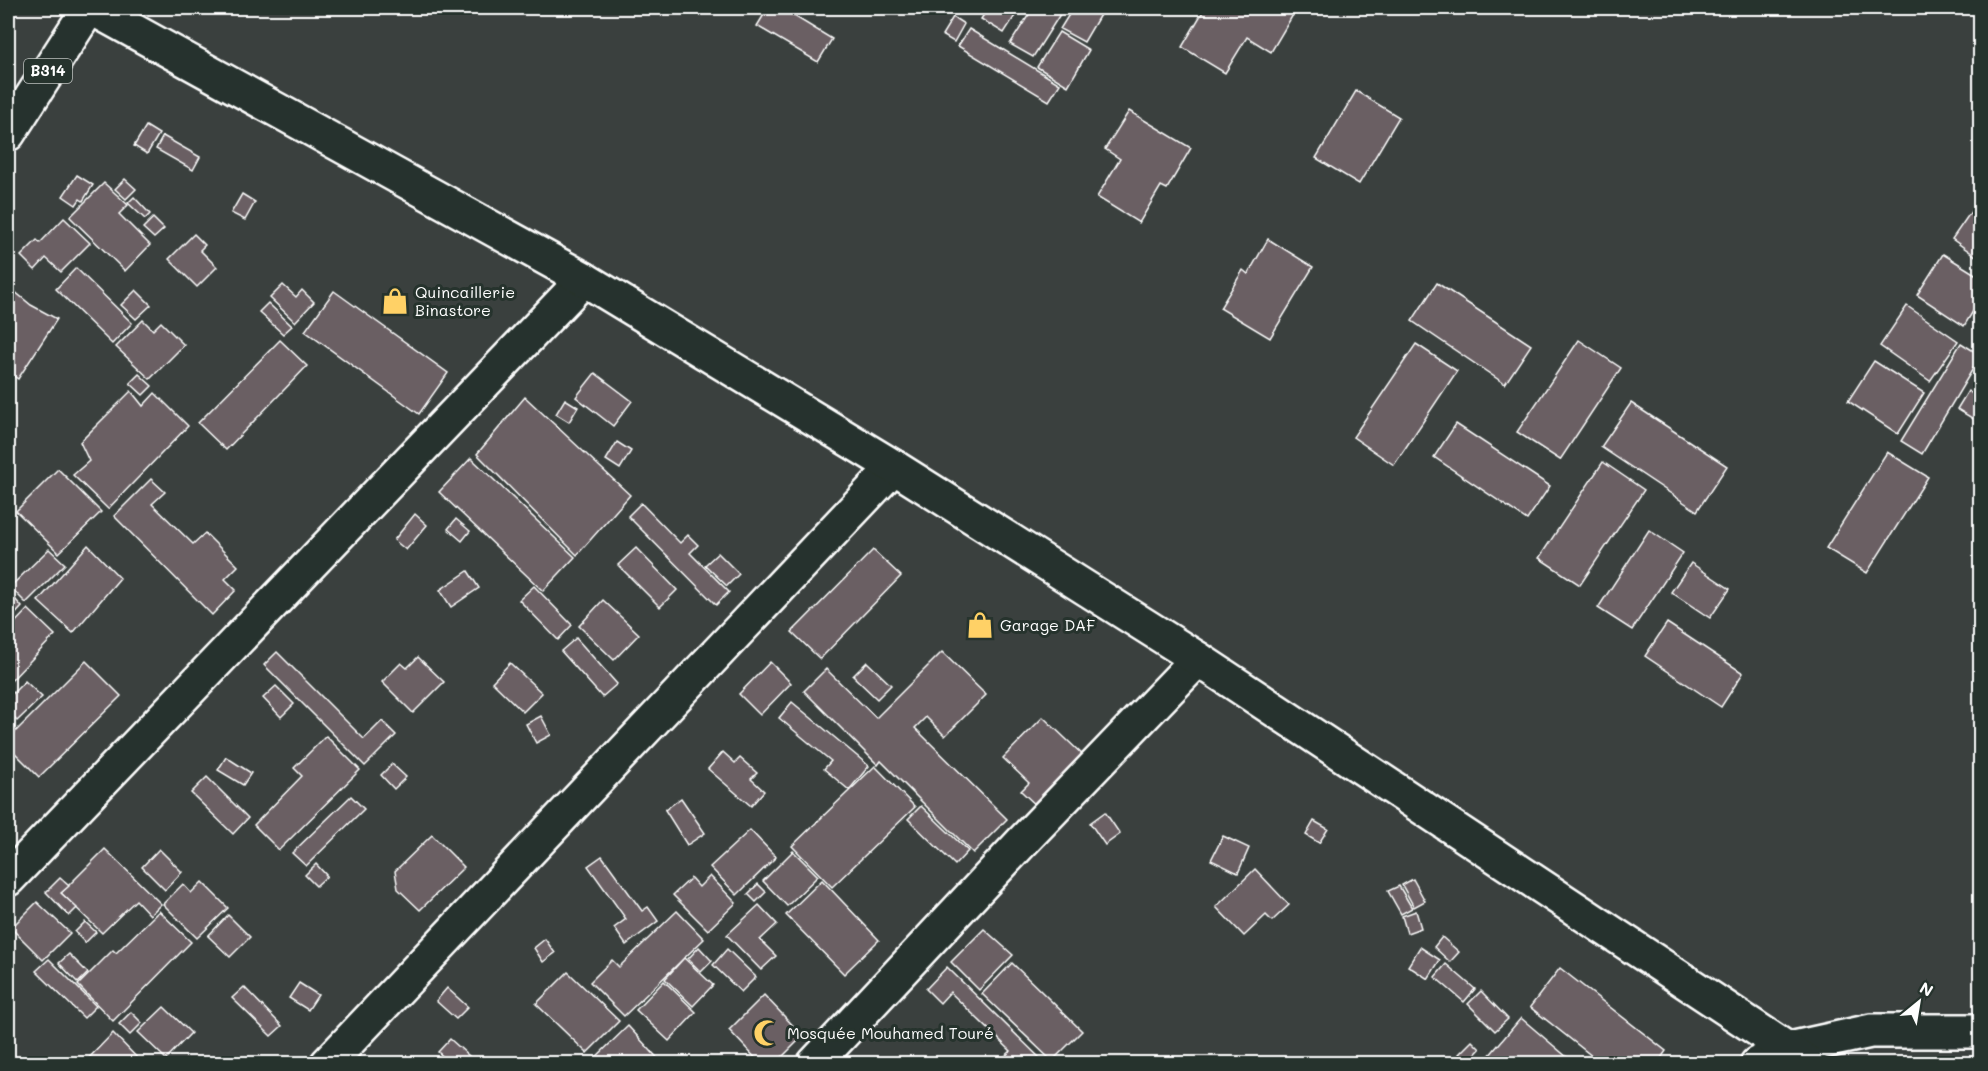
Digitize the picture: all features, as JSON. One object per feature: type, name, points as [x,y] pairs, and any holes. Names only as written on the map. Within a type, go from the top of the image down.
[{"type":"street","name":"B314","points":[[8,134],[91,8]]},
{"type":"street","points":[[91,8],[584,279],[894,467],[1197,659],[1800,1056]]},
{"type":"street","points":[[8,879],[584,279]]},
{"type":"street","points":[[327,1064],[894,467]]},
{"type":"street","points":[[828,1059],[1021,843],[1197,659]]},
{"type":"street","points":[[1757,1064],[1800,1056],[1871,1031],[1980,1031]]},
{"type":"building","points":[[768,8],[781,8],[832,39],[818,62],[757,26]]},
{"type":"building","points":[[988,8],[1020,8],[1004,33],[981,19]]},
{"type":"building","points":[[1033,8],[1064,8],[1033,57],[1010,44]]},
{"type":"building","points":[[1073,8],[1092,8],[1101,13],[1084,42],[1060,29]]},
{"type":"building","points":[[1205,8],[1297,8],[1271,52],[1247,37],[1225,73],[1182,47]]},
{"type":"building","points":[[953,17],[964,24],[954,42],[942,35]]},
{"type":"building","points":[[969,29],[1060,84],[1049,101],[958,46]]},
{"type":"building","points":[[1059,32],[1089,50],[1068,86],[1037,67]]},
{"type":"building","points":[[1356,91],[1399,117],[1359,184],[1316,158]]},
{"type":"building","points":[[1129,111],[1191,148],[1167,189],[1161,186],[1139,223],[1097,197],[1120,159],[1105,149]]},
{"type":"building","points":[[146,126],[159,134],[147,154],[134,146]]},
{"type":"building","points":[[163,136],[200,157],[193,170],[156,149]]},
{"type":"building","points":[[77,175],[93,185],[83,201],[80,199],[76,205],[63,196]]},
{"type":"building","points":[[125,179],[136,189],[126,199],[115,189]]},
{"type":"building","points":[[104,183],[128,205],[119,214],[150,245],[125,271],[70,217]]},
{"type":"building","points":[[242,194],[255,202],[245,220],[231,213]]},
{"type":"building","points":[[134,197],[150,214],[145,219],[128,203]]},
{"type":"building","points":[[1979,200],[1980,202],[1980,259],[1952,239]]},
{"type":"building","points":[[64,218],[90,243],[61,272],[46,258],[35,270],[21,256],[37,240],[40,243]]},
{"type":"building","points":[[153,218],[164,229],[154,238],[143,228]]},
{"type":"building","points":[[194,234],[205,245],[200,250],[217,267],[197,287],[169,259]]},
{"type":"building","points":[[1268,239],[1313,267],[1270,338],[1220,308],[1243,270],[1248,274]]},
{"type":"building","points":[[1943,254],[1980,277],[1980,300],[1964,326],[1917,295]]},
{"type":"building","points":[[76,268],[132,323],[112,344],[56,289]]},
{"type":"building","points":[[1437,283],[1531,345],[1505,384],[1412,321]]},
{"type":"building","points":[[283,285],[296,297],[302,290],[314,302],[295,322],[270,298]]},
{"type":"building","points":[[8,286],[31,305],[57,319],[18,379],[8,372]]},
{"type":"building","points":[[136,290],[151,305],[136,319],[121,305]]},
{"type":"building","points":[[334,291],[448,373],[419,414],[305,331]]},
{"type":"building","points":[[268,303],[292,326],[283,334],[259,312]]},
{"type":"building","points":[[1907,306],[1958,341],[1930,381],[1880,346]]},
{"type":"building","points":[[143,320],[153,330],[161,322],[184,345],[150,379],[116,347]]},
{"type":"building","points":[[280,340],[307,366],[226,450],[198,423]]},
{"type":"building","points":[[1579,340],[1621,368],[1560,460],[1517,432]]},
{"type":"building","points":[[1961,343],[1980,357],[1922,454],[1901,441]]},
{"type":"building","points":[[1416,344],[1457,371],[1394,465],[1353,437]]},
{"type":"building","points":[[1874,361],[1924,393],[1898,434],[1848,401]]},
{"type":"building","points":[[595,373],[632,401],[613,426],[576,397]]},
{"type":"building","points":[[139,374],[152,386],[143,395],[130,383]]},
{"type":"building","points":[[131,391],[143,406],[155,393],[188,426],[108,509],[73,475],[89,461],[80,442]]},
{"type":"building","points":[[1968,391],[1980,399],[1980,423],[1957,409]]},
{"type":"building","points":[[525,397],[630,495],[577,555],[477,454]]},
{"type":"building","points":[[565,399],[578,407],[569,422],[556,414]]},
{"type":"building","points":[[1631,403],[1727,466],[1697,511],[1601,447]]},
{"type":"building","points":[[1456,424],[1550,486],[1527,520],[1434,457]]},
{"type":"building","points":[[617,442],[631,451],[620,469],[606,460]]},
{"type":"building","points":[[1887,452],[1928,477],[1867,573],[1826,548]]},
{"type":"building","points":[[471,458],[575,557],[543,591],[439,492]]},
{"type":"building","points":[[1603,462],[1644,490],[1580,585],[1539,558]]},
{"type":"building","points":[[58,469],[101,512],[59,553],[16,511]]},
{"type":"building","points":[[151,479],[165,492],[152,504],[193,544],[205,533],[238,566],[225,579],[236,590],[212,615],[114,516]]},
{"type":"building","points":[[641,503],[680,543],[688,535],[698,545],[690,553],[729,592],[716,605],[628,516]]},
{"type":"building","points":[[415,514],[427,525],[406,550],[394,540]]},
{"type":"building","points":[[456,519],[470,531],[462,541],[448,529]]},
{"type":"building","points":[[1649,530],[1683,553],[1632,630],[1598,608]]},
{"type":"building","points":[[88,545],[120,578],[73,633],[38,601]]},
{"type":"building","points":[[636,548],[677,590],[660,607],[618,565]]},
{"type":"building","points":[[49,549],[65,564],[26,603],[10,587]]},
{"type":"building","points":[[873,550],[901,576],[820,659],[792,632]]},
{"type":"building","points":[[718,553],[739,574],[727,586],[705,565]]},
{"type":"building","points":[[1691,563],[1730,589],[1710,618],[1671,592]]},
{"type":"building","points":[[468,571],[479,588],[451,607],[440,590]]},
{"type":"building","points":[[534,586],[572,625],[558,640],[519,600]]},
{"type":"building","points":[[8,591],[22,607],[8,622]]},
{"type":"building","points":[[603,600],[639,634],[614,660],[579,626]]},
{"type":"building","points":[[28,609],[55,635],[8,684],[8,630]]},
{"type":"building","points":[[1667,623],[1743,673],[1721,707],[1645,656]]},
{"type":"building","points":[[576,638],[617,684],[602,697],[561,651]]},
{"type":"building","points":[[277,652],[364,739],[382,721],[396,735],[365,766],[264,665]]},
{"type":"building","points":[[942,652],[986,695],[945,736],[926,717],[915,728],[1007,819],[973,853],[881,761],[878,765],[804,691],[826,669],[876,718]]},
{"type":"building","points":[[418,657],[444,682],[413,713],[382,682],[401,663],[407,668]]},
{"type":"building","points":[[86,661],[121,696],[39,777],[8,746],[8,739]]},
{"type":"building","points":[[770,662],[791,683],[760,715],[739,694]]},
{"type":"building","points":[[867,662],[891,685],[877,699],[853,676]]},
{"type":"building","points":[[510,663],[542,693],[523,712],[492,682]]},
{"type":"building","points":[[25,681],[42,697],[17,721],[8,712],[8,698]]},
{"type":"building","points":[[276,686],[294,704],[281,717],[263,698]]},
{"type":"building","points":[[792,702],[869,766],[849,790],[824,769],[831,761],[779,718]]},
{"type":"building","points":[[541,716],[551,735],[536,743],[526,724]]},
{"type":"building","points":[[1043,717],[1087,759],[1040,809],[1021,791],[1029,783],[1003,758]]},
{"type":"building","points":[[326,736],[360,770],[279,850],[254,825],[302,776],[294,768]]},
{"type":"building","points":[[723,752],[735,763],[740,758],[757,773],[751,779],[764,791],[751,806],[708,769]]},
{"type":"building","points":[[226,757],[251,773],[243,785],[218,770]]},
{"type":"building","points":[[392,764],[406,777],[394,789],[381,775]]},
{"type":"building","points":[[875,766],[915,807],[832,887],[792,846]]},
{"type":"building","points":[[207,777],[248,818],[233,834],[191,793]]},
{"type":"building","points":[[351,796],[364,809],[306,866],[292,853]]},
{"type":"building","points":[[681,798],[705,833],[687,845],[665,810]]},
{"type":"building","points":[[921,806],[968,851],[955,865],[908,819]]},
{"type":"building","points":[[1105,812],[1120,834],[1105,845],[1090,823]]},
{"type":"building","points":[[1314,821],[1328,829],[1319,843],[1306,835]]},
{"type":"building","points":[[750,830],[776,857],[737,895],[710,867]]},
{"type":"building","points":[[432,835],[464,867],[420,910],[398,889],[395,871]]},
{"type":"building","points":[[1223,836],[1249,848],[1238,873],[1211,860]]},
{"type":"building","points":[[105,849],[161,904],[150,915],[136,900],[102,933],[61,893]]},
{"type":"building","points":[[159,849],[182,872],[165,890],[142,867]]},
{"type":"building","points":[[793,851],[818,876],[787,906],[763,881]]},
{"type":"building","points":[[602,856],[642,911],[648,907],[658,921],[626,945],[614,928],[626,919],[588,866]]},
{"type":"building","points":[[316,864],[327,876],[316,886],[305,875]]},
{"type":"building","points":[[1255,869],[1289,905],[1272,921],[1266,915],[1244,936],[1216,907]]},
{"type":"building","points":[[710,876],[736,903],[708,930],[673,895],[691,878],[699,887]]},
{"type":"building","points":[[60,878],[69,886],[61,893],[77,908],[69,916],[46,892]]},
{"type":"building","points":[[1413,879],[1425,901],[1414,907],[1402,885]]},
{"type":"building","points":[[822,880],[879,940],[844,974],[786,915]]},
{"type":"building","points":[[202,882],[228,908],[197,938],[163,904],[183,884],[191,893]]},
{"type":"building","points":[[758,884],[766,892],[756,902],[748,894]]},
{"type":"building","points":[[1399,886],[1412,908],[1401,914],[1388,891]]},
{"type":"building","points":[[37,902],[70,933],[43,960],[11,928]]},
{"type":"building","points":[[759,905],[777,924],[760,940],[776,956],[761,970],[727,935]]},
{"type":"building","points":[[159,911],[191,942],[113,1021],[78,985],[113,950],[116,953]]},
{"type":"building","points":[[677,911],[704,939],[624,1016],[590,982],[612,960],[619,967]]},
{"type":"building","points":[[1416,911],[1421,928],[1407,933],[1402,916]]},
{"type":"building","points":[[228,915],[250,937],[230,957],[208,936]]},
{"type":"building","points":[[85,922],[96,932],[85,943],[75,932]]},
{"type":"building","points":[[984,929],[1013,955],[979,990],[951,962]]},
{"type":"building","points":[[1442,937],[1459,952],[1450,962],[1434,947]]},
{"type":"building","points":[[545,939],[555,953],[543,962],[534,948]]},
{"type":"building","points":[[699,947],[712,961],[701,972],[688,959]]},
{"type":"building","points":[[1420,947],[1440,960],[1428,979],[1408,966]]},
{"type":"building","points":[[727,949],[756,977],[741,992],[713,965]]},
{"type":"building","points":[[69,954],[88,973],[78,983],[59,963]]},
{"type":"building","points":[[684,958],[713,985],[693,1006],[665,979]]},
{"type":"building","points":[[49,959],[96,1006],[84,1018],[36,971]]},
{"type":"building","points":[[1012,963],[1082,1031],[1052,1061],[982,994]]},
{"type":"building","points":[[1446,964],[1475,989],[1464,1002],[1435,977]]},
{"type":"building","points":[[947,967],[1046,1064],[1009,1064],[1003,1058],[1011,1051],[950,992],[940,1003],[926,989]]},
{"type":"building","points":[[1560,968],[1666,1051],[1657,1064],[1602,1064],[1530,1007]]},
{"type":"building","points":[[568,972],[619,1021],[587,1053],[536,1004]]},
{"type":"building","points":[[664,981],[696,1012],[669,1041],[636,1010]]},
{"type":"building","points":[[299,983],[318,995],[308,1010],[289,998]]},
{"type":"building","points":[[244,987],[282,1026],[271,1036],[232,998]]},
{"type":"building","points":[[447,988],[468,1007],[456,1019],[436,1001]]},
{"type":"building","points":[[1481,991],[1508,1019],[1495,1031],[1468,1004]]},
{"type":"building","points":[[764,995],[803,1036],[775,1064],[761,1064],[729,1030]]},
{"type":"building","points":[[164,1007],[191,1033],[166,1059],[138,1032]]},
{"type":"building","points":[[131,1012],[142,1023],[130,1035],[119,1024]]},
{"type":"building","points":[[1521,1018],[1575,1064],[1483,1063]]},
{"type":"building","points":[[628,1026],[663,1064],[589,1064]]},
{"type":"building","points":[[113,1033],[143,1064],[83,1064]]},
{"type":"building","points":[[450,1039],[478,1064],[451,1064],[438,1052]]},
{"type":"building","points":[[1472,1041],[1480,1049],[1467,1063],[1459,1054]]},
{"type":"place","name":"Quincaillerie Binastore","points":[[395,301]]},
{"type":"place","name":"Garage DAF","points":[[980,625]]},
{"type":"place","name":"Mosquée Mouhamed Touré","points":[[767,1033]]}]
